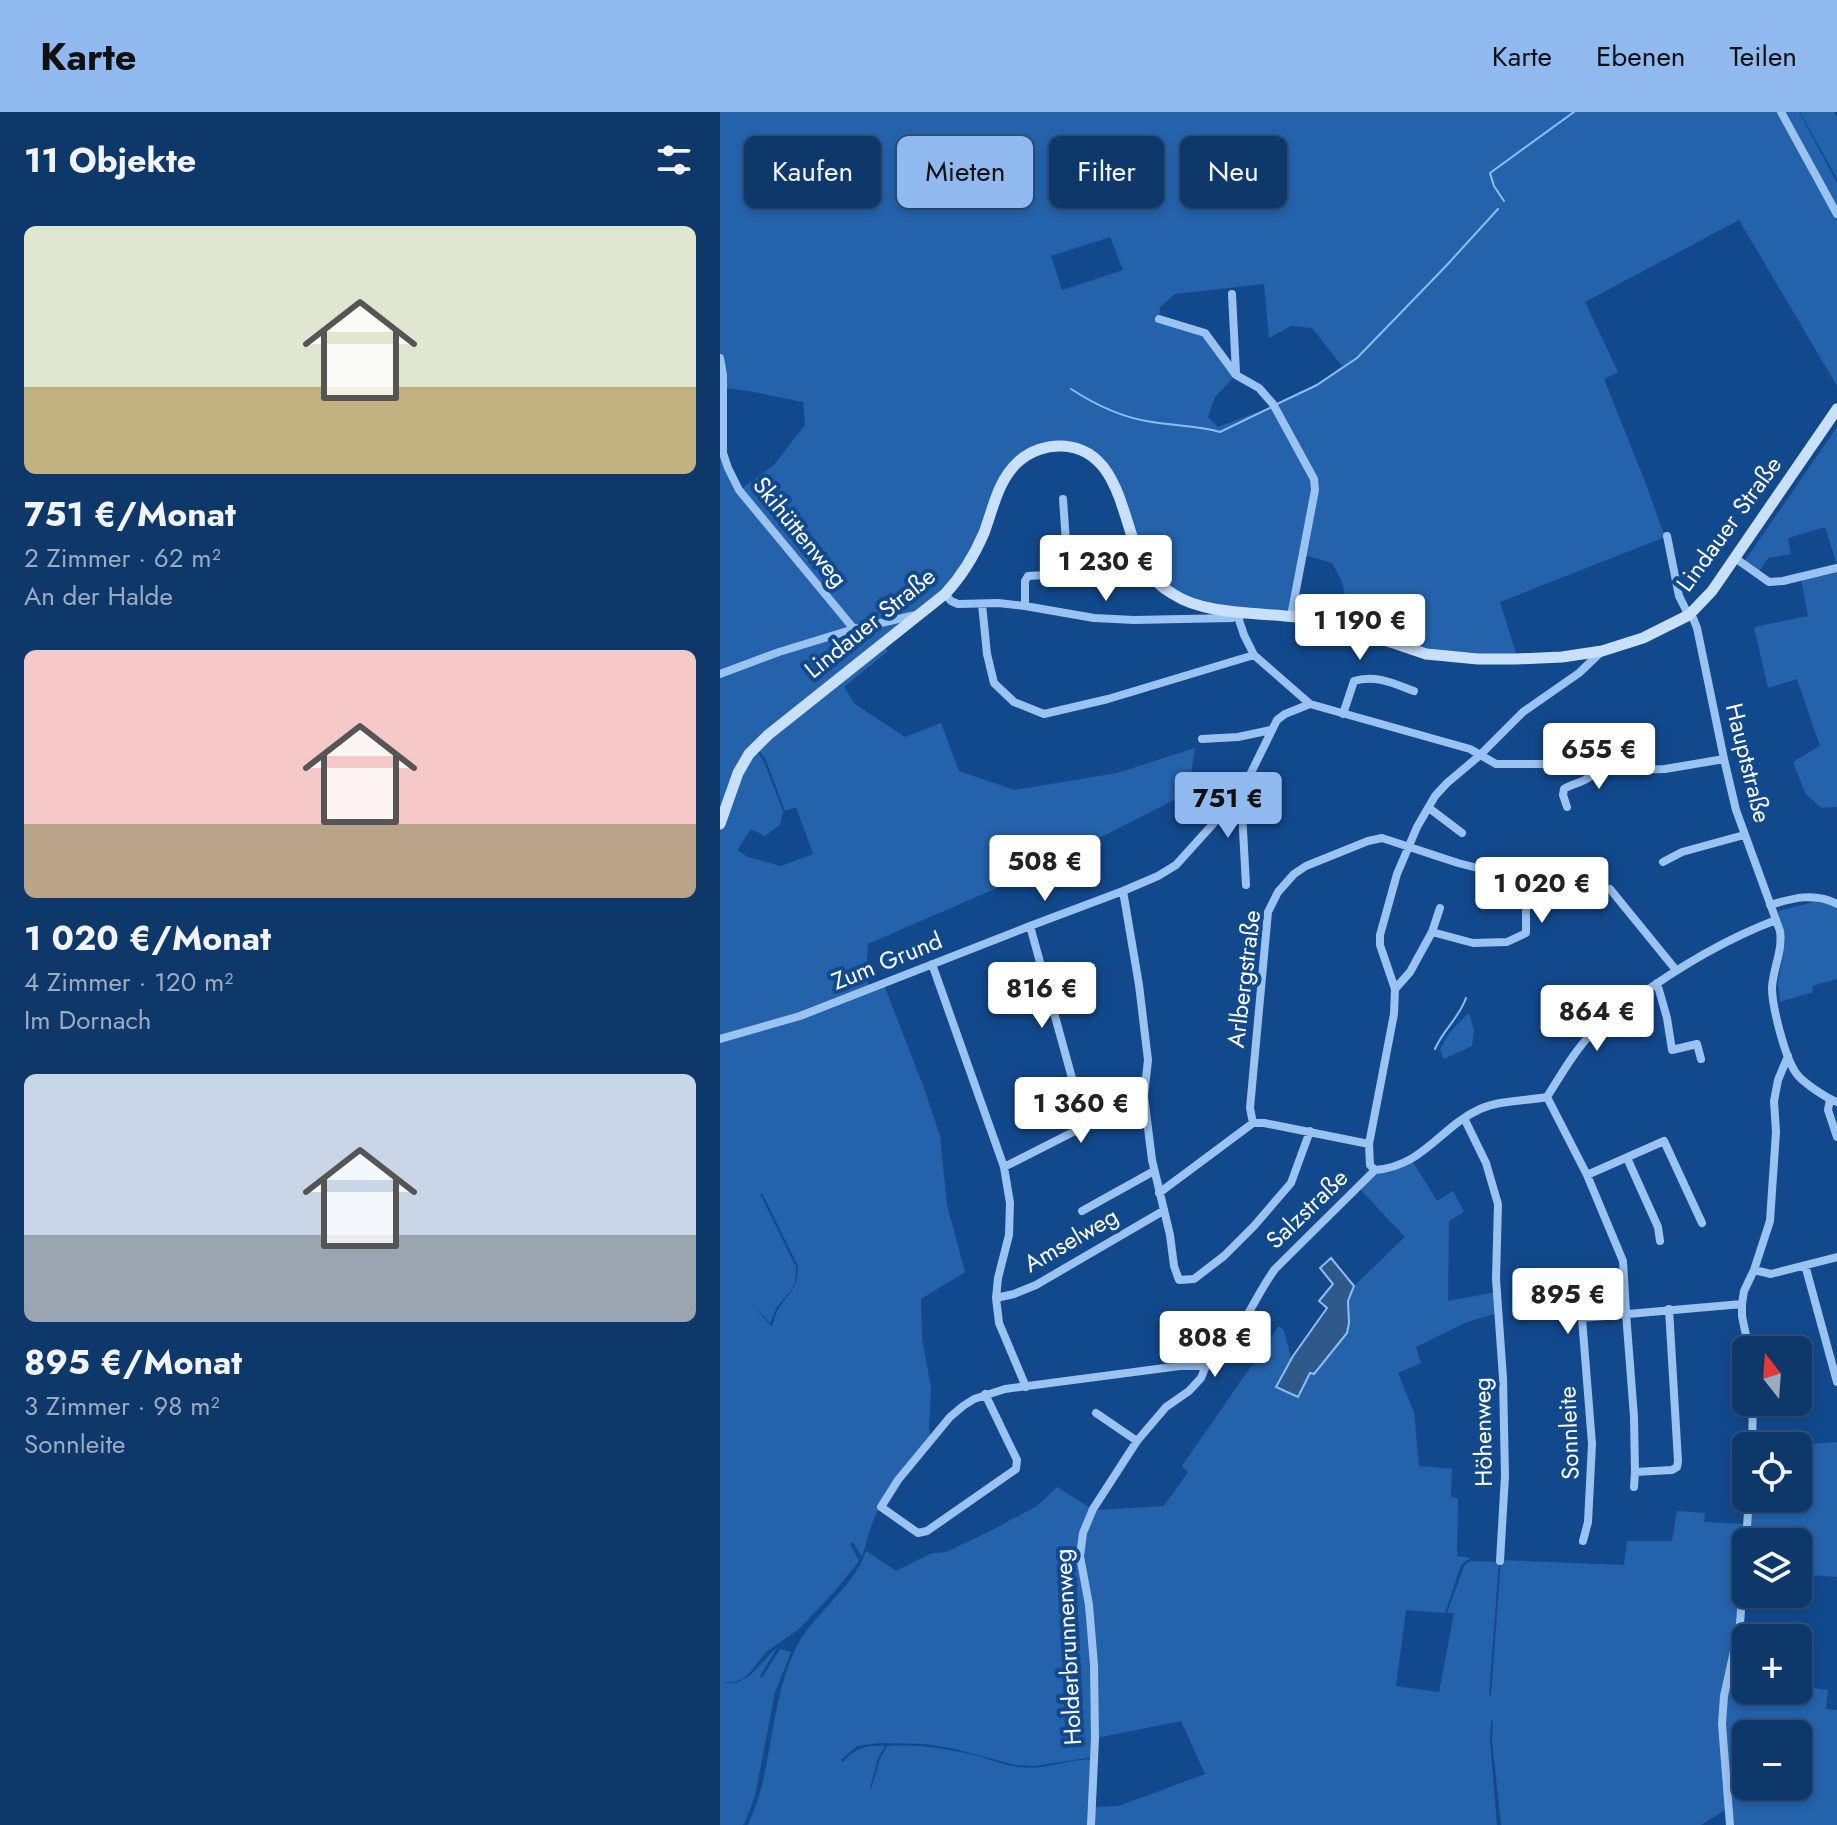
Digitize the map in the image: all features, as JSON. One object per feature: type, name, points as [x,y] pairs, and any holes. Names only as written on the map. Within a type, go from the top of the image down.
[{"type":"main road","name":"Lindauer Straße","points":[[720,824],[738,773],[749,754],[794,713],[945,594],[972,558],[1007,474],[1029,454],[1044,448],[1058,446],[1085,451],[1107,472],[1147,571],[1176,597],[1197,605],[1291,616],[1337,625],[1426,654],[1478,659],[1562,657],[1602,651],[1643,638],[1689,615],[1712,591],[1837,409]]},
{"type":"street","points":[[1781,112],[1837,214]]},
{"type":"street","points":[[1232,294],[1236,375]]},
{"type":"street","points":[[1159,319],[1205,333],[1236,375],[1259,388],[1274,406],[1314,479],[1315,490],[1291,616]]},
{"type":"street","name":"Skihüttenweg","points":[[720,358],[723,375],[723,453],[728,468],[739,490],[854,629]]},
{"type":"street","points":[[1025,606],[1025,581],[1028,576],[1065,574],[1068,571],[1063,499]]},
{"type":"street","name":"Hauptstraße","points":[[1667,536],[1679,596],[1697,628],[1724,759],[1744,835],[1780,931],[1782,943],[1772,990],[1788,1056]]},
{"type":"street","points":[[1735,558],[1769,582],[1837,568]]},
{"type":"street","points":[[945,594],[958,604],[1025,606],[1094,618],[1232,618],[1240,612]]},
{"type":"street","points":[[982,604],[987,654],[994,683],[1014,702],[1044,714],[1108,699],[1254,655]]},
{"type":"street","points":[[1240,612],[1239,620],[1254,655],[1310,704],[1470,749],[1496,764],[1573,764],[1632,770],[1665,769],[1724,759]]},
{"type":"street","points":[[720,674],[854,629],[917,615]]},
{"type":"street","points":[[1375,1170],[1370,1165],[1369,1144],[1394,1014],[1395,989],[1380,945],[1380,935],[1397,874],[1409,846],[1435,796],[1447,783],[1523,712],[1579,673],[1602,651]]},
{"type":"street","points":[[1343,714],[1354,681],[1363,678],[1414,691]]},
{"type":"street","name":"Zum Grund","points":[[720,1039],[800,1016],[1158,876],[1176,865],[1241,793],[1277,720],[1310,704]]},
{"type":"street","points":[[1202,739],[1238,737],[1271,730]]},
{"type":"street","points":[[1567,807],[1564,789],[1588,780],[1597,767]]},
{"type":"street","points":[[1241,793],[1246,885]]},
{"type":"street","points":[[1429,808],[1462,833]]},
{"type":"street","points":[[1663,862],[1682,852],[1744,835]]},
{"type":"street","name":"Arlbergstraße","points":[[1253,1123],[1250,1108],[1268,912],[1278,892],[1294,874],[1306,866],[1382,838],[1512,877],[1522,885],[1526,897],[1526,933],[1507,942],[1473,943],[1432,932]]},
{"type":"street","points":[[1610,889],[1676,970]]},
{"type":"street","points":[[1123,891],[1148,1060],[1144,1096],[1154,1171],[1179,1280],[1194,1279],[1224,1256],[1291,1183],[1310,1131]]},
{"type":"street","points":[[1770,905],[1812,896],[1837,904]]},
{"type":"street","points":[[1395,989],[1410,972],[1432,932],[1440,908]]},
{"type":"street","points":[[1634,1487],[1634,1417],[1623,1261],[1587,1175],[1547,1097],[1592,1034],[1657,983],[1734,937],[1776,920]]},
{"type":"street","points":[[1030,926],[1085,1125]]},
{"type":"street","points":[[932,964],[1004,1167],[1010,1203],[1009,1235],[996,1298],[999,1323],[1026,1387]]},
{"type":"street","points":[[1657,983],[1672,1050],[1697,1044],[1701,1059]]},
{"type":"street","points":[[1788,1056],[1796,1074],[1834,1101],[1828,1110],[1837,1137]]},
{"type":"street","points":[[1746,1336],[1742,1304],[1770,1221],[1776,1132],[1774,1101],[1778,1080],[1788,1056]]},
{"type":"street","points":[[1004,1167],[1144,1096]]},
{"type":"street","name":"Salzstraße","points":[[1206,1366],[1244,1319],[1275,1269],[1375,1170],[1408,1162],[1464,1118],[1482,1108],[1547,1097]]},
{"type":"street","name":"Höhenweg","points":[[1464,1118],[1486,1163],[1498,1204],[1496,1279],[1503,1378],[1505,1476],[1500,1561]]},
{"type":"street","points":[[1159,1193],[1253,1123],[1369,1144]]},
{"type":"street","points":[[1587,1175],[1664,1141],[1702,1223]]},
{"type":"street","points":[[1627,1158],[1658,1227],[1660,1241]]},
{"type":"street","points":[[1082,1211],[1154,1171]]},
{"type":"street","name":"Amselweg","points":[[996,1298],[1036,1285],[1163,1211]]},
{"type":"street","points":[[1754,1270],[1771,1274],[1837,1257]]},
{"type":"street","points":[[1805,1265],[1837,1382]]},
{"type":"street","name":"Sonnleite","points":[[1583,1541],[1588,1522],[1592,1444],[1582,1318],[1742,1304]]},
{"type":"street","points":[[1635,1472],[1677,1467],[1669,1309]]},
{"type":"street","points":[[985,1394],[1017,1460],[1016,1469],[922,1534],[918,1533],[881,1507],[898,1480],[950,1417],[963,1406],[985,1394],[1005,1389],[1180,1366],[1206,1366]]},
{"type":"street","name":"Holderbrunnenweg","points":[[1091,1825],[1094,1665],[1089,1605],[1080,1556],[1083,1533],[1093,1509],[1137,1441],[1166,1407],[1201,1378],[1206,1366]]},
{"type":"street","points":[[1096,1413],[1137,1441]]},
{"type":"street","points":[[1730,1825],[1722,1724],[1724,1696],[1740,1624],[1748,1512]]},
{"type":"shaded area","points":[[720,112],[1777,112],[1837,221],[1837,386],[1739,220],[1585,302],[1618,372],[1604,379],[1665,537],[1500,602],[1517,656],[1442,654],[1339,623],[1344,592],[1337,572],[1332,563],[1304,555],[1316,490],[1315,479],[1274,405],[1316,384],[1342,366],[1312,328],[1291,326],[1269,338],[1264,284],[1175,294],[1160,307],[1159,320],[1205,335],[1236,375],[1215,397],[1208,417],[1218,427],[1273,406],[1312,480],[1313,490],[1290,613],[1234,609],[1196,602],[1163,584],[1143,557],[1114,480],[1104,466],[1082,448],[1056,443],[1034,448],[1010,464],[996,488],[965,562],[949,583],[922,608],[903,617],[783,650],[720,673]],"holes":[[[1110,237],[1123,270],[1062,290],[1051,256]],[[725,388],[803,402],[805,425],[774,465],[741,489],[724,452]]]},
{"type":"shaded area","points":[[1784,112],[1799,112],[1837,183],[1837,210]]},
{"type":"shaded area","points":[[1800,112],[1834,112],[1837,117],[1837,179]]},
{"type":"shaded area","points":[[1837,427],[1837,565],[1825,527],[1788,538],[1791,554],[1768,558],[1759,572],[1744,562]]},
{"type":"shaded area","points":[[1837,570],[1837,807],[1821,808],[1805,793],[1793,762],[1820,746],[1797,679],[1768,688],[1754,627],[1808,616],[1801,579]]},
{"type":"shaded area","points":[[904,620],[765,731],[720,811],[720,676],[854,631]]},
{"type":"shaded area","points":[[883,646],[888,651],[844,687],[855,704],[905,737],[941,723],[959,771],[1014,790],[1117,773],[1195,748],[1188,793],[1020,878],[868,944],[866,978],[870,988],[799,1015],[720,1038],[720,831],[741,775],[757,751],[783,811],[780,825],[765,836],[751,829],[737,850],[748,857],[781,866],[813,854],[796,807],[785,811],[766,760],[759,750]]},
{"type":"shaded area","points":[[1814,902],[1829,904],[1837,909],[1837,979],[1812,986],[1813,992],[1780,1002],[1778,983],[1785,941],[1778,911]]},
{"type":"shaded area","points":[[884,985],[940,1136],[947,1205],[965,1272],[921,1299],[922,1339],[931,1388],[931,1440],[882,1501],[862,1557],[853,1542],[850,1544],[859,1561],[835,1591],[799,1629],[766,1652],[743,1679],[723,1682],[732,1683],[747,1678],[777,1648],[760,1676],[762,1678],[780,1649],[791,1652],[775,1692],[755,1796],[743,1825],[720,1825],[720,1040]],"holes":[[[760,1194],[798,1266],[795,1285],[778,1310],[772,1327],[750,1302],[770,1323],[777,1307],[792,1289],[796,1267]]]},
{"type":"shaded area","points":[[1469,1013],[1474,1030],[1472,1046],[1444,1059],[1440,1050],[1443,1044]]},
{"type":"shaded area","points":[[1413,1162],[1437,1201],[1453,1191],[1464,1212],[1449,1221],[1448,1301],[1496,1292],[1498,1313],[1467,1322],[1416,1347],[1421,1363],[1398,1373],[1414,1412],[1419,1466],[1452,1469],[1451,1497],[1458,1498],[1457,1556],[1470,1558],[1461,1565],[1445,1613],[1406,1610],[1396,1686],[1439,1692],[1454,1613],[1447,1613],[1464,1566],[1470,1561],[1499,1562],[1491,1696],[1501,1560],[1624,1565],[1627,1541],[1672,1541],[1677,1511],[1705,1513],[1704,1522],[1745,1524],[1745,1528],[1732,1528],[1732,1608],[1739,1608],[1738,1624],[1732,1624],[1732,1651],[1722,1697],[1728,1808],[1701,1825],[1501,1825],[1491,1720],[1490,1741],[1497,1825],[1093,1825],[1093,1807],[1119,1806],[1205,1774],[1181,1721],[1096,1738],[1082,1544],[1094,1510],[1164,1506],[1188,1472],[1182,1466],[1279,1326],[1284,1331],[1291,1358],[1277,1387],[1298,1396],[1348,1311],[1348,1300],[1354,1286],[1405,1237],[1359,1188],[1376,1172]]},
{"type":"shaded area","points":[[1331,1258],[1354,1286],[1348,1301],[1347,1333],[1314,1374],[1310,1373],[1298,1397],[1276,1387],[1293,1356],[1327,1308],[1319,1301],[1333,1284],[1320,1268]]},
{"type":"shaded area","points":[[1837,1442],[1837,1577],[1812,1575],[1812,1528],[1748,1528],[1750,1512],[1812,1512],[1812,1444]]},
{"type":"shaded area","points":[[1057,1487],[1092,1509],[1082,1532],[1092,1641],[1093,1757],[1035,1766],[1015,1765],[951,1748],[879,1743],[857,1746],[841,1760],[843,1762],[862,1748],[885,1746],[878,1758],[871,1789],[887,1746],[946,1749],[1008,1765],[1028,1768],[1093,1759],[1090,1825],[748,1825],[764,1778],[777,1706],[794,1652],[801,1638],[852,1578],[866,1551],[896,1571],[932,1553],[946,1552],[988,1532],[1037,1506]]},
{"type":"shaded area","points":[[1732,1668],[1732,1704],[1812,1704],[1812,1688],[1828,1690],[1826,1709],[1837,1710],[1837,1825],[1731,1825],[1724,1724]]},
{"type":"waterway","points":[[1504,201],[1490,173],[1574,112]]},
{"type":"waterway","points":[[1277,404],[1317,385],[1357,358],[1498,209]]},
{"type":"waterway","points":[[1071,389],[1120,414],[1220,432],[1272,407]]},
{"type":"waterway","points":[[1435,1049],[1466,998]]}]
